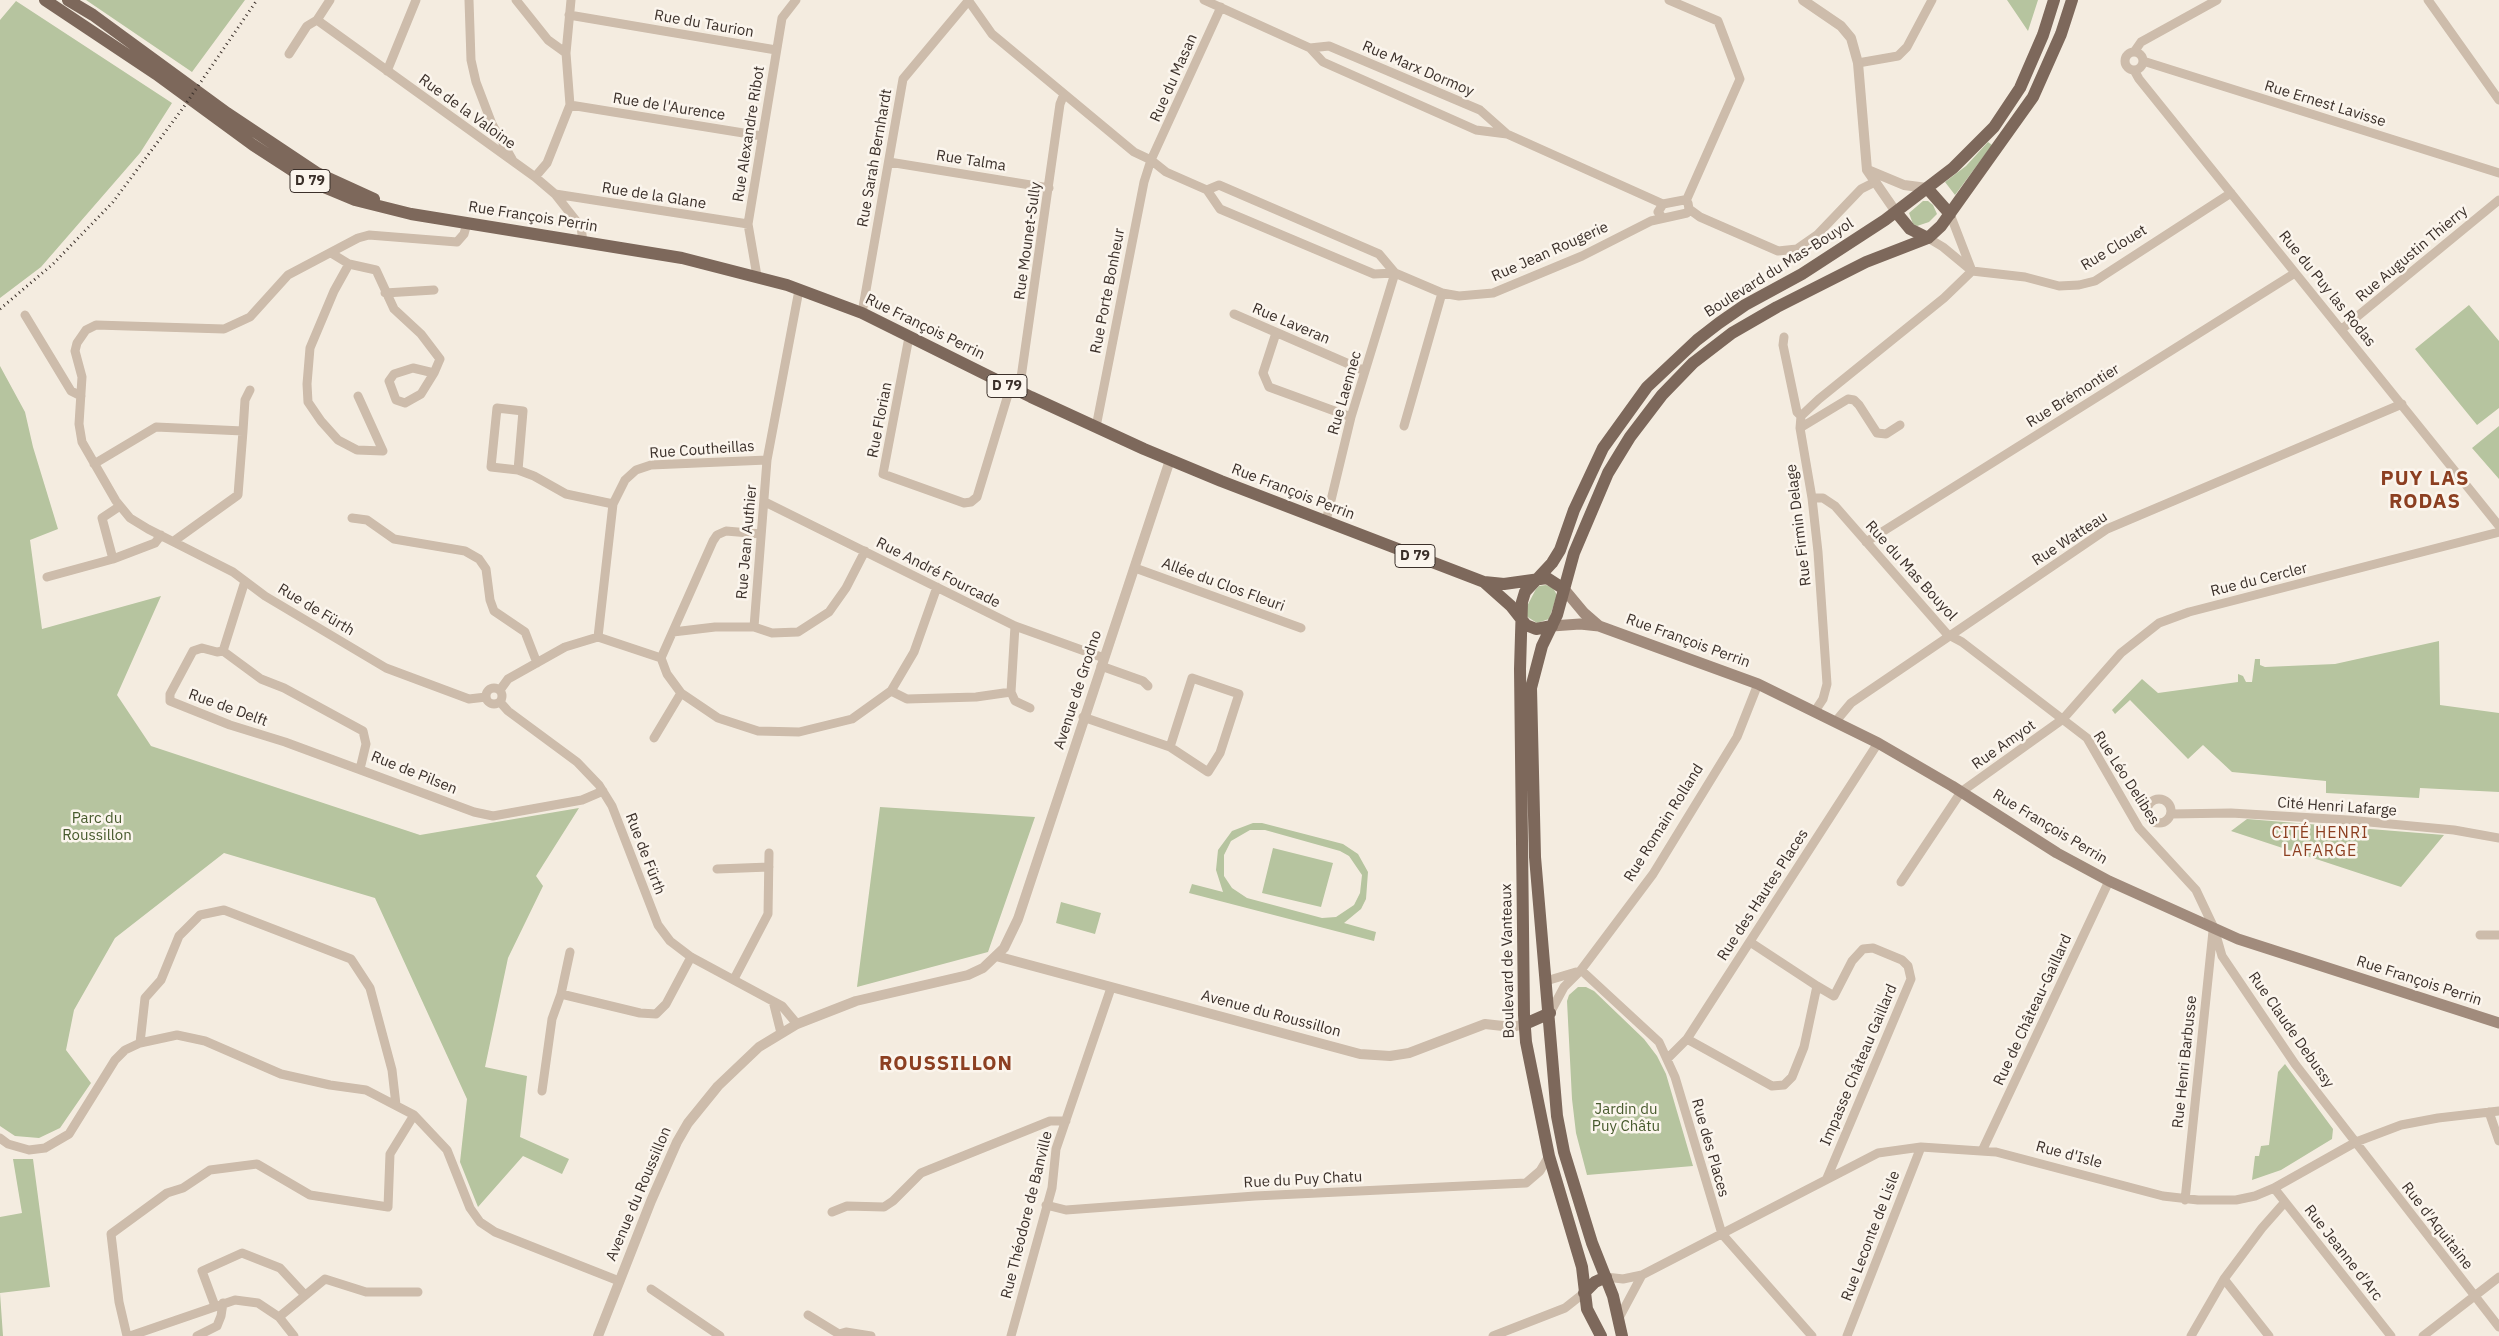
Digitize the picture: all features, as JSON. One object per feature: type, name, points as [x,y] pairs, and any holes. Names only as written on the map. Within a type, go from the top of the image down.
[{"type":"main road","name":"D 79","points":[[45,0],[156,74],[188,92]]},
{"type":"main road","name":"D 79","points":[[68,0],[93,15],[188,92]]},
{"type":"main road","name":"Boulevard du Mas-Bouyol","points":[[1536,579],[1560,550],[1587,478],[1603,448],[1648,386],[1696,340],[1745,305],[1802,274],[1930,191],[1994,127],[2020,88],[2044,35],[2054,0]]},
{"type":"main road","name":"Boulevard du Mas-Bouyol","points":[[1564,589],[1574,553],[1608,473],[1644,417],[1693,363],[1732,333],[1777,306],[1866,262],[1928,238],[1950,214],[2033,97],[2061,34],[2072,0]]},
{"type":"main road","name":"Rue François Perrin","points":[[188,92],[307,180],[355,200],[412,214],[682,258],[757,276],[800,290],[862,313],[1014,390],[1170,460],[1484,582],[1504,584],[1547,578],[1564,589],[1584,613],[1599,626]]},
{"type":"main road","points":[[1930,191],[1950,214]]},
{"type":"main road","points":[[1896,212],[1910,229],[1928,238]]},
{"type":"main road","name":"Boulevard de Vanteaux","points":[[1536,579],[1525,592],[1521,606],[1520,621],[1525,1024],[1529,1067],[1548,1156],[1582,1267],[1587,1309],[1599,1334]]},
{"type":"main road","name":"Rue François Perrin","points":[[1484,582],[1511,606],[1520,621],[1536,630],[1552,626],[1580,624],[1599,626],[1758,684],[1816,710],[1878,743],[1961,792],[2057,853],[2109,881],[2238,939],[2499,1023]]},
{"type":"main road","name":"Boulevard de Vanteaux","points":[[1564,589],[1552,626],[1542,646],[1531,688],[1536,866],[1550,1013],[1557,1116],[1564,1152],[1592,1243],[1600,1280],[1622,1336]]},
{"type":"main road","points":[[1525,999],[1546,981]]},
{"type":"main road","name":"Avenue du Roussillon","points":[[1525,1024],[1550,1013]]},
{"type":"main road","points":[[1584,1293],[1600,1280]]},
{"type":"main road","points":[[1599,1334],[1615,1320]]},
{"type":"street","points":[[289,54],[307,26],[316,20],[330,0]]},
{"type":"street","points":[[387,71],[416,0]]},
{"type":"street","points":[[469,0],[470,60],[476,82],[492,124],[514,162]]},
{"type":"street","points":[[516,0],[548,40],[566,53]]},
{"type":"street","points":[[535,177],[547,163],[570,104],[566,53],[571,0]]},
{"type":"street","name":"Rue Alexandre Ribot","points":[[757,276],[748,224],[782,18],[796,0]]},
{"type":"street","name":"Rue Jean Rougerie","points":[[968,0],[992,34],[1134,152],[1150,160],[1166,172],[1207,190],[1220,209],[1374,274],[1394,273],[1442,293],[1459,296],[1493,293],[1582,256],[1662,217],[1687,208]]},
{"type":"street","name":"Rue Sarah Bernhardt","points":[[862,313],[903,78],[968,0]]},
{"type":"street","name":"Rue Marx Dormoy","points":[[1204,0],[1310,48],[1323,62],[1476,130],[1507,134],[1663,204]]},
{"type":"street","points":[[1669,0],[1718,21],[1740,79],[1687,208]]},
{"type":"street","points":[[1803,0],[1841,26],[1851,38],[1858,63],[1867,170],[1896,212]]},
{"type":"street","points":[[1858,63],[1898,56],[1907,47],[1932,0]]},
{"type":"street","points":[[2134,52],[2141,56],[2143,61],[2141,66],[2134,70],[2129,68],[2126,61],[2129,54],[2134,52],[2141,42],[2217,0]]},
{"type":"street","points":[[2428,0],[2499,100]]},
{"type":"street","name":"Rue du Masan","points":[[1150,160],[1221,7]]},
{"type":"street","name":"Rue du Taurion","points":[[569,15],[776,50]]},
{"type":"street","name":"Rue de la Valoine","points":[[316,20],[535,177],[555,194],[581,227],[583,242]]},
{"type":"street","name":"Rue Marx Dormoy","points":[[1310,48],[1329,46],[1480,110],[1507,134]]},
{"type":"street","name":"Rue Ernest Lavisse","points":[[2143,61],[2499,173]]},
{"type":"street","name":"Rue du Puy las Rodas","points":[[2134,70],[2139,79],[2231,194],[2342,329],[2499,526]]},
{"type":"street","name":"Rue Mounet-Sully","points":[[1014,390],[1049,188],[1060,104],[1064,94]]},
{"type":"street","name":"Rue de l'Aurence","points":[[570,104],[762,136]]},
{"type":"street","name":"Rue Porte Bonheur","points":[[1096,427],[1144,182],[1150,160]]},
{"type":"street","name":"Rue Talma","points":[[889,162],[1049,188]]},
{"type":"street","points":[[1867,170],[1904,185],[1930,191]]},
{"type":"street","points":[[1662,217],[1658,212],[1663,204],[1676,200],[1700,217],[1778,251],[1798,249],[1818,235],[1861,189],[1875,182]]},
{"type":"street","name":"Rue Jean Rougerie","points":[[1207,190],[1219,185],[1379,254],[1394,273]]},
{"type":"street","name":"Rue de la Glane","points":[[555,194],[748,224]]},
{"type":"street","name":"Rue Clouet","points":[[1972,271],[2025,277],[2059,286],[2080,285],[2096,281],[2231,194]]},
{"type":"street","name":"Rue Augustin Thierry","points":[[2342,329],[2499,200]]},
{"type":"street","points":[[1950,214],[1972,271]]},
{"type":"street","name":"Rue de Fürth","points":[[467,223],[462,239],[457,242],[370,235],[288,276],[250,317],[224,329],[183,326],[166,328],[96,325],[86,330],[77,343],[76,351],[82,377],[79,424],[82,442],[120,506],[130,518],[246,580],[265,596],[386,668],[469,699],[486,697]]},
{"type":"street","points":[[1928,238],[1943,247],[1972,271]]},
{"type":"street","points":[[331,253],[349,264],[376,270],[394,309],[421,334],[440,360],[434,373],[421,394],[405,403],[396,400],[388,381],[394,374],[413,368],[434,373]]},
{"type":"street","points":[[349,264],[334,291],[310,348],[307,384],[308,402],[321,422],[338,440],[357,450],[382,450],[358,396]]},
{"type":"street","points":[[1784,337],[1782,345],[1797,412],[1802,416],[1944,298],[1972,271]]},
{"type":"street","name":"Rue Laennec","points":[[1326,521],[1351,417],[1394,273]]},
{"type":"street","name":"Rue Brémontier","points":[[1866,542],[2295,273]]},
{"type":"street","points":[[385,293],[434,290]]},
{"type":"street","name":"Rue Coutheillas","points":[[598,637],[613,504],[625,480],[636,470],[651,465],[767,460],[800,290]]},
{"type":"street","points":[[1404,426],[1442,293]]},
{"type":"street","name":"Rue Laveran","points":[[1234,314],[1365,370]]},
{"type":"street","points":[[25,315],[71,391],[81,396]]},
{"type":"street","points":[[1276,333],[1263,374],[1269,387],[1351,417]]},
{"type":"street","name":"Rue Florian","points":[[909,337],[883,474],[964,503],[972,502],[977,497],[1014,390]]},
{"type":"street","points":[[174,541],[238,495],[245,400],[250,390]]},
{"type":"street","points":[[1800,428],[1844,401],[1851,399],[1859,404],[1877,433],[1886,434],[1900,425]]},
{"type":"street","name":"Rue Watteau","points":[[1836,721],[1852,703],[2107,529],[2402,404]]},
{"type":"street","points":[[518,470],[523,411],[497,408],[491,467],[518,470],[534,476],[566,494],[613,504]]},
{"type":"street","name":"Rue Firmin Delage","points":[[1802,416],[1800,428],[1812,498],[1828,684],[1824,699],[1816,710]]},
{"type":"street","points":[[94,464],[156,427],[243,430]]},
{"type":"street","name":"Rue Jean Authier","points":[[754,627],[767,460]]},
{"type":"street","name":"Avenue de Grodno","points":[[1014,930],[1083,717],[1170,460]]},
{"type":"street","name":"Rue du Mas Bouyol","points":[[1812,498],[1830,501],[1947,634],[2063,720]]},
{"type":"street","name":"Rue André Fourcade","points":[[765,502],[1015,626],[1102,662],[1143,681],[1148,686]]},
{"type":"street","points":[[113,559],[102,518],[120,506]]},
{"type":"street","points":[[352,518],[367,520],[394,539],[465,551],[480,559],[486,569],[490,600],[494,611],[525,632],[538,663]]},
{"type":"street","points":[[761,534],[726,531],[717,535],[661,658],[667,674],[681,693],[718,718],[758,731],[799,732],[852,719],[891,691],[914,652],[937,588]]},
{"type":"street","name":"Rue du Cercler","points":[[2063,720],[2120,653],[2159,623],[2189,612],[2499,532]]},
{"type":"street","points":[[47,577],[113,559],[155,543],[161,536]]},
{"type":"street","points":[[673,632],[715,627],[754,627],[772,633],[798,632],[829,612],[846,588],[865,551]]},
{"type":"street","name":"Allée du Clos Fleuri","points":[[1135,568],[1300,628]]},
{"type":"street","points":[[223,651],[246,580]]},
{"type":"street","points":[[1015,626],[1011,692],[1015,701],[1030,708]]},
{"type":"street","points":[[500,690],[508,679],[565,647],[598,637],[661,658]]},
{"type":"street","name":"Rue de Delft","points":[[223,651],[217,652],[202,648],[193,651],[170,694],[170,701],[230,725],[360,769]]},
{"type":"street","name":"Rue de Pilsen","points":[[223,651],[261,679],[284,688],[363,731],[366,744],[360,769],[474,812],[493,816],[582,800],[603,791]]},
{"type":"street","points":[[1083,717],[1170,746],[1208,772],[1220,753],[1239,694],[1192,678],[1170,746]]},
{"type":"street","name":"Rue Romain Rolland","points":[[1550,1013],[1564,987],[1581,970],[1653,874],[1737,737],[1758,684]]},
{"type":"street","points":[[492,688],[500,690],[503,696],[500,702],[491,704],[486,697],[489,690],[492,688]]},
{"type":"street","points":[[891,691],[907,698],[976,697],[1011,692]]},
{"type":"street","points":[[654,738],[681,693]]},
{"type":"street","name":"Rue de Fürth","points":[[500,702],[508,711],[577,762],[603,791],[612,806],[658,925],[670,941],[691,957],[782,1006],[797,1024]]},
{"type":"street","name":"Rue Amyot","points":[[1961,792],[2063,720]]},
{"type":"street","name":"Rue Léo Delibes","points":[[2063,720],[2087,738],[2139,828],[2196,890],[2214,928]]},
{"type":"street","name":"Rue des Hautes Places","points":[[1668,1058],[1687,1039],[1878,743]]},
{"type":"street","points":[[1901,882],[1961,792]]},
{"type":"street","points":[[2157,799],[2168,803],[2171,814],[2164,822],[2156,823],[2150,819],[2148,807],[2157,799]]},
{"type":"street","name":"Cité Henri Lafarge","points":[[2171,814],[2231,813],[2348,820],[2454,830],[2499,838]]},
{"type":"street","points":[[2139,828],[2150,819]]},
{"type":"street","points":[[734,979],[768,914],[769,853]]},
{"type":"street","points":[[718,869],[769,867]]},
{"type":"street","name":"Rue de Château-Gaillard","points":[[1982,1151],[2109,881]]},
{"type":"street","points":[[140,1043],[145,998],[161,980],[179,936],[200,914],[224,910],[350,959],[370,988],[392,1070],[396,1105]]},
{"type":"street","name":"Rue Claude Debussy","points":[[2214,928],[2222,956],[2295,1064],[2356,1142]]},
{"type":"street","name":"Rue Henri Barbusse","points":[[2185,1200],[2214,928]]},
{"type":"street","name":"Avenue du Roussillon","points":[[598,1336],[650,1201],[688,1123],[718,1086],[759,1048],[797,1024],[856,1001],[968,975],[983,968],[996,956],[1014,930]]},
{"type":"street","points":[[2480,935],[2499,935]]},
{"type":"street","points":[[1687,1039],[1772,1086],[1784,1085],[1792,1077],[1804,1046],[1817,986],[1750,942]]},
{"type":"street","name":"Impasse Château Gaillard","points":[[1817,986],[1834,996],[1852,961],[1863,949],[1873,948],[1902,960],[1908,966],[1911,979],[1827,1178]]},
{"type":"street","points":[[542,1091],[552,1019],[561,994],[570,952]]},
{"type":"street","name":"Avenue du Roussillon","points":[[996,956],[1360,1054],[1409,1053],[1485,1024],[1512,1027],[1525,1024]]},
{"type":"street","points":[[561,994],[640,1013],[656,1014],[666,1004],[691,957]]},
{"type":"street","points":[[1546,981],[1581,970]]},
{"type":"street","name":"Rue des Places","points":[[1581,970],[1659,1042],[1668,1058],[1722,1234],[1812,1336]]},
{"type":"street","name":"Rue Théodore de Banville","points":[[1011,1336],[1052,1188],[1056,1149],[1111,988]]},
{"type":"street","points":[[773,1001],[781,1033]]},
{"type":"street","points":[[0,1138],[8,1144],[28,1150],[45,1148],[69,1134],[115,1060],[126,1050],[140,1043],[177,1035],[205,1041],[281,1074],[330,1085],[366,1090],[414,1115],[447,1150],[470,1208],[480,1222],[494,1232],[619,1281]]},
{"type":"street","name":"Rue d'Isle","points":[[1600,1280],[1623,1279],[1642,1275],[1878,1153],[1921,1147],[1996,1152],[2140,1192],[2185,1200],[2236,1200],[2255,1196],[2274,1188],[2356,1142],[2401,1125],[2499,1111]]},
{"type":"street","points":[[2489,1112],[2499,1142]]},
{"type":"street","points":[[294,1336],[280,1317],[258,1303],[247,1300],[219,1304],[129,1336],[119,1302],[111,1234],[167,1193],[183,1188],[210,1170],[257,1164],[310,1195],[388,1207],[390,1154],[414,1115]]},
{"type":"street","points":[[832,1212],[847,1206],[884,1207],[893,1201],[921,1173],[1050,1120],[1066,1121]]},
{"type":"street","name":"Rue d'Aquitaine","points":[[2356,1142],[2499,1327]]},
{"type":"street","name":"Rue Leconte de Lisle","points":[[1847,1336],[1921,1147]]},
{"type":"street","name":"Rue du Puy Chatu","points":[[1046,1205],[1061,1209],[1255,1196],[1526,1183],[1540,1171],[1548,1156]]},
{"type":"street","name":"Rue Jeanne d'Arc","points":[[2274,1188],[2391,1336]]},
{"type":"street","points":[[2191,1336],[2224,1279],[2262,1228],[2285,1202]]},
{"type":"street","points":[[198,1336],[217,1326],[222,1316],[219,1304],[202,1271],[242,1253],[280,1268],[305,1295]]},
{"type":"street","points":[[1615,1320],[1642,1275]]},
{"type":"street","points":[[2423,1336],[2499,1277]]},
{"type":"street","points":[[280,1317],[325,1279],[366,1292],[418,1292]]},
{"type":"street","points":[[2224,1279],[2269,1336]]},
{"type":"street","points":[[651,1289],[720,1336]]},
{"type":"street","points":[[1493,1336],[1565,1308],[1584,1293]]},
{"type":"street","points":[[808,1315],[838,1335],[846,1332],[871,1336]]},
{"type":"green space","points":[[86,0],[245,0],[192,72]]},
{"type":"green space","points":[[2007,0],[2038,0],[2028,31]]},
{"type":"green space","points":[[16,1],[172,103],[140,153],[41,267],[0,298],[0,20]]},
{"type":"green space","points":[[1988,142],[1992,145],[1955,195],[1945,182],[1966,166]]},
{"type":"green space","points":[[1923,201],[1928,201],[1933,205],[1937,214],[1929,222],[1917,226],[1913,224],[1909,213]]},
{"type":"green space","points":[[2469,305],[2499,341],[2499,408],[2477,425],[2415,349]]},
{"type":"green space","name":"Parc du Roussillon","points":[[0,366],[25,412],[33,447],[58,529],[30,540],[42,629],[161,596],[117,695],[151,746],[420,835],[579,808],[536,876],[543,886],[508,958],[485,1067],[527,1076],[520,1137],[569,1159],[562,1174],[523,1156],[478,1207],[460,1162],[467,1099],[375,898],[224,853],[115,938],[74,1010],[66,1050],[91,1083],[60,1128],[39,1138],[15,1136],[0,1126]]},
{"type":"green space","points":[[2499,426],[2499,479],[2472,448]]},
{"type":"green space","points":[[1546,585],[1553,588],[1557,595],[1549,619],[1537,623],[1526,616],[1525,610],[1536,589],[1539,586]]},
{"type":"green space","points":[[2439,641],[2440,705],[2499,713],[2499,792],[2420,788],[2419,798],[2326,793],[2326,781],[2232,772],[2203,745],[2188,759],[2130,700],[2115,714],[2112,710],[2142,679],[2158,693],[2238,682],[2238,674],[2243,676],[2246,682],[2252,682],[2255,659],[2260,659],[2260,665],[2265,667],[2335,664]]},
{"type":"green space","points":[[880,807],[1035,817],[988,952],[857,987]]},
{"type":"green space","points":[[2247,819],[2444,835],[2401,887],[2231,831]]},
{"type":"green space","points":[[1253,823],[1262,823],[1343,844],[1358,854],[1368,872],[1366,899],[1361,909],[1344,923],[1376,932],[1374,941],[1189,893],[1192,884],[1223,892],[1216,870],[1218,850],[1232,831]],"holes":[[[1250,830],[1265,830],[1340,851],[1349,856],[1362,875],[1360,893],[1354,905],[1336,917],[1322,918],[1247,898],[1232,888],[1224,876],[1224,855],[1231,841]]]},
{"type":"green space","points":[[1273,848],[1333,863],[1321,907],[1262,893]]},
{"type":"green space","points":[[1061,902],[1101,913],[1095,934],[1056,923]]},
{"type":"green space","name":"Jardin du Puy Châtu","points":[[1578,987],[1586,987],[1594,991],[1644,1039],[1657,1056],[1666,1074],[1693,1166],[1587,1175],[1576,1133],[1572,1099],[1567,1001],[1569,995]]},
{"type":"green space","points":[[2285,1064],[2333,1129],[2332,1139],[2281,1170],[2252,1180],[2255,1156],[2259,1156],[2261,1146],[2269,1145],[2278,1072]]},
{"type":"green space","points":[[13,1159],[33,1159],[50,1287],[0,1293],[0,1217],[22,1213]]},
{"type":"green space","points":[[0,1293],[3,1336],[0,1336]]},
{"type":"railway","points":[[0,309],[53,264],[113,202],[183,108],[257,0]]},
{"type":"district","name":"PUY LAS RODAS","points":[[2425,490]]},
{"type":"district","name":"CITÉ HENRI LAFARGE","points":[[2320,842]]},
{"type":"district","name":"ROUSSILLON","points":[[946,1064]]}]
